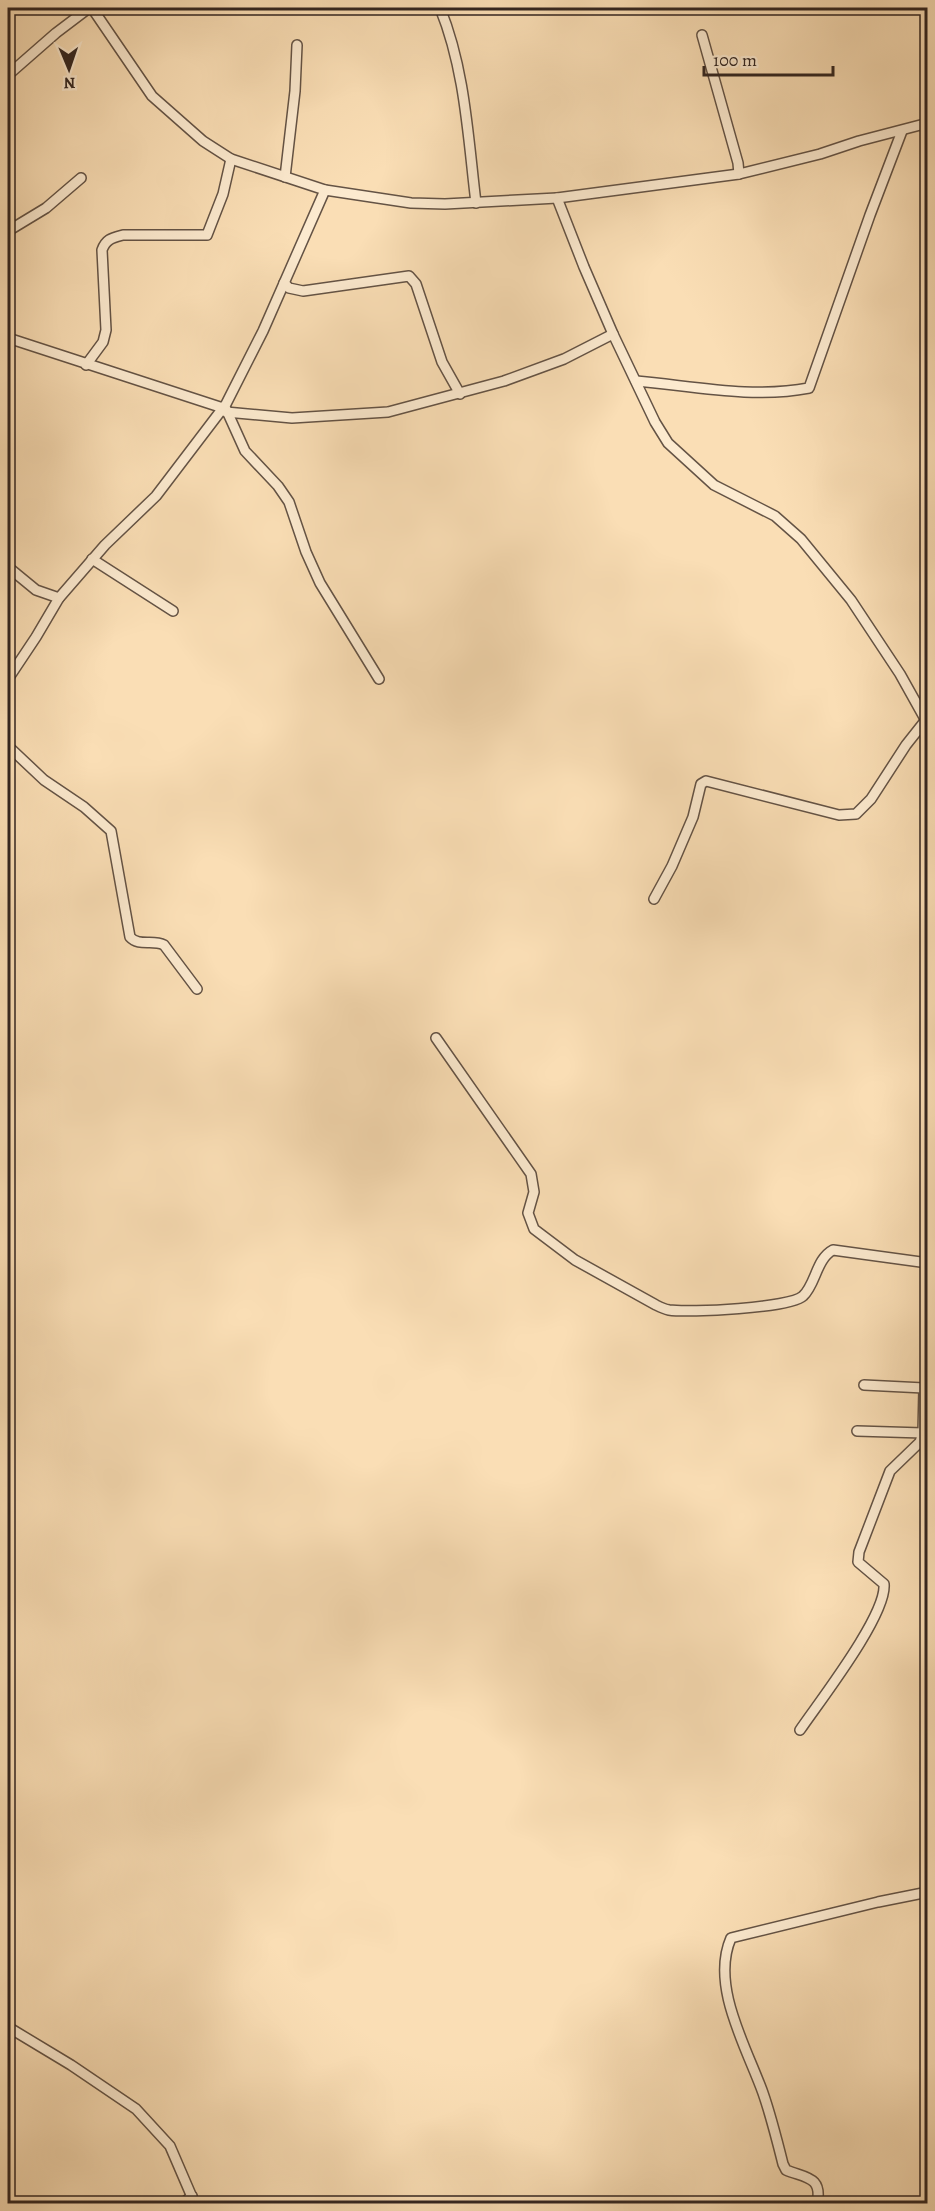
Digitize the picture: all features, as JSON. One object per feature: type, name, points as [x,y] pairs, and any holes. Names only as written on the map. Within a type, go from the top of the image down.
[{"type":"street","points":[[8,75],[56,33],[91,8],[152,96],[203,141],[231,159],[326,190],[411,203],[476,203],[557,198],[739,174],[800,160],[927,123]]},
{"type":"street","points":[[440,8],[452,36],[460,77],[476,203]]},
{"type":"street","points":[[702,35],[738,163],[739,174]]},
{"type":"street","points":[[285,177],[295,91],[297,45]]},
{"type":"street","points":[[636,381],[756,393],[786,392],[809,388],[902,131]]},
{"type":"street","points":[[86,365],[103,342],[106,330],[102,250],[104,243],[110,238],[123,235],[207,236],[223,194],[231,159]]},
{"type":"street","points":[[8,231],[46,208],[81,178]]},
{"type":"street","points":[[8,679],[59,598],[92,559],[156,496],[225,408],[263,332],[326,190]]},
{"type":"street","points":[[557,198],[614,334],[655,422],[668,443],[714,485],[775,516],[801,539],[851,600],[900,674],[925,717],[927,734]]},
{"type":"street","points":[[284,283],[290,288],[303,291],[409,276],[413,278],[442,362],[460,394]]},
{"type":"street","points":[[8,338],[225,408],[292,418],[388,412],[460,394],[504,381],[564,358],[614,334]]},
{"type":"street","points":[[225,408],[245,451],[278,486],[289,502],[306,552],[320,583],[379,679]]},
{"type":"street","points":[[92,559],[173,611]]},
{"type":"street","points":[[8,567],[36,590],[59,598]]},
{"type":"street","points":[[654,899],[672,866],[693,817],[700,784],[705,781],[838,815],[856,814],[871,799],[925,717]]},
{"type":"street","points":[[8,746],[44,780],[84,807],[111,831],[130,937],[138,943],[153,941],[164,945],[197,989]]},
{"type":"street","points":[[436,1038],[531,1174],[534,1180],[534,1191],[528,1212],[534,1230],[575,1260],[656,1305],[669,1310],[686,1311],[795,1302],[802,1298],[808,1290],[821,1262],[833,1250],[927,1263]]},
{"type":"street","points":[[800,1730],[862,1639],[881,1602],[884,1584],[858,1562],[859,1552],[890,1471],[918,1445],[923,1433],[926,1385],[864,1385]]},
{"type":"street","points":[[857,1431],[923,1433]]},
{"type":"street","points":[[817,2204],[819,2193],[814,2182],[803,2174],[786,2170],[783,2164],[762,2092],[730,2007],[724,1971],[727,1947],[731,1938],[927,1892]]},
{"type":"street","points":[[8,2027],[71,2065],[136,2109],[170,2146],[194,2200],[182,2204]]}]
